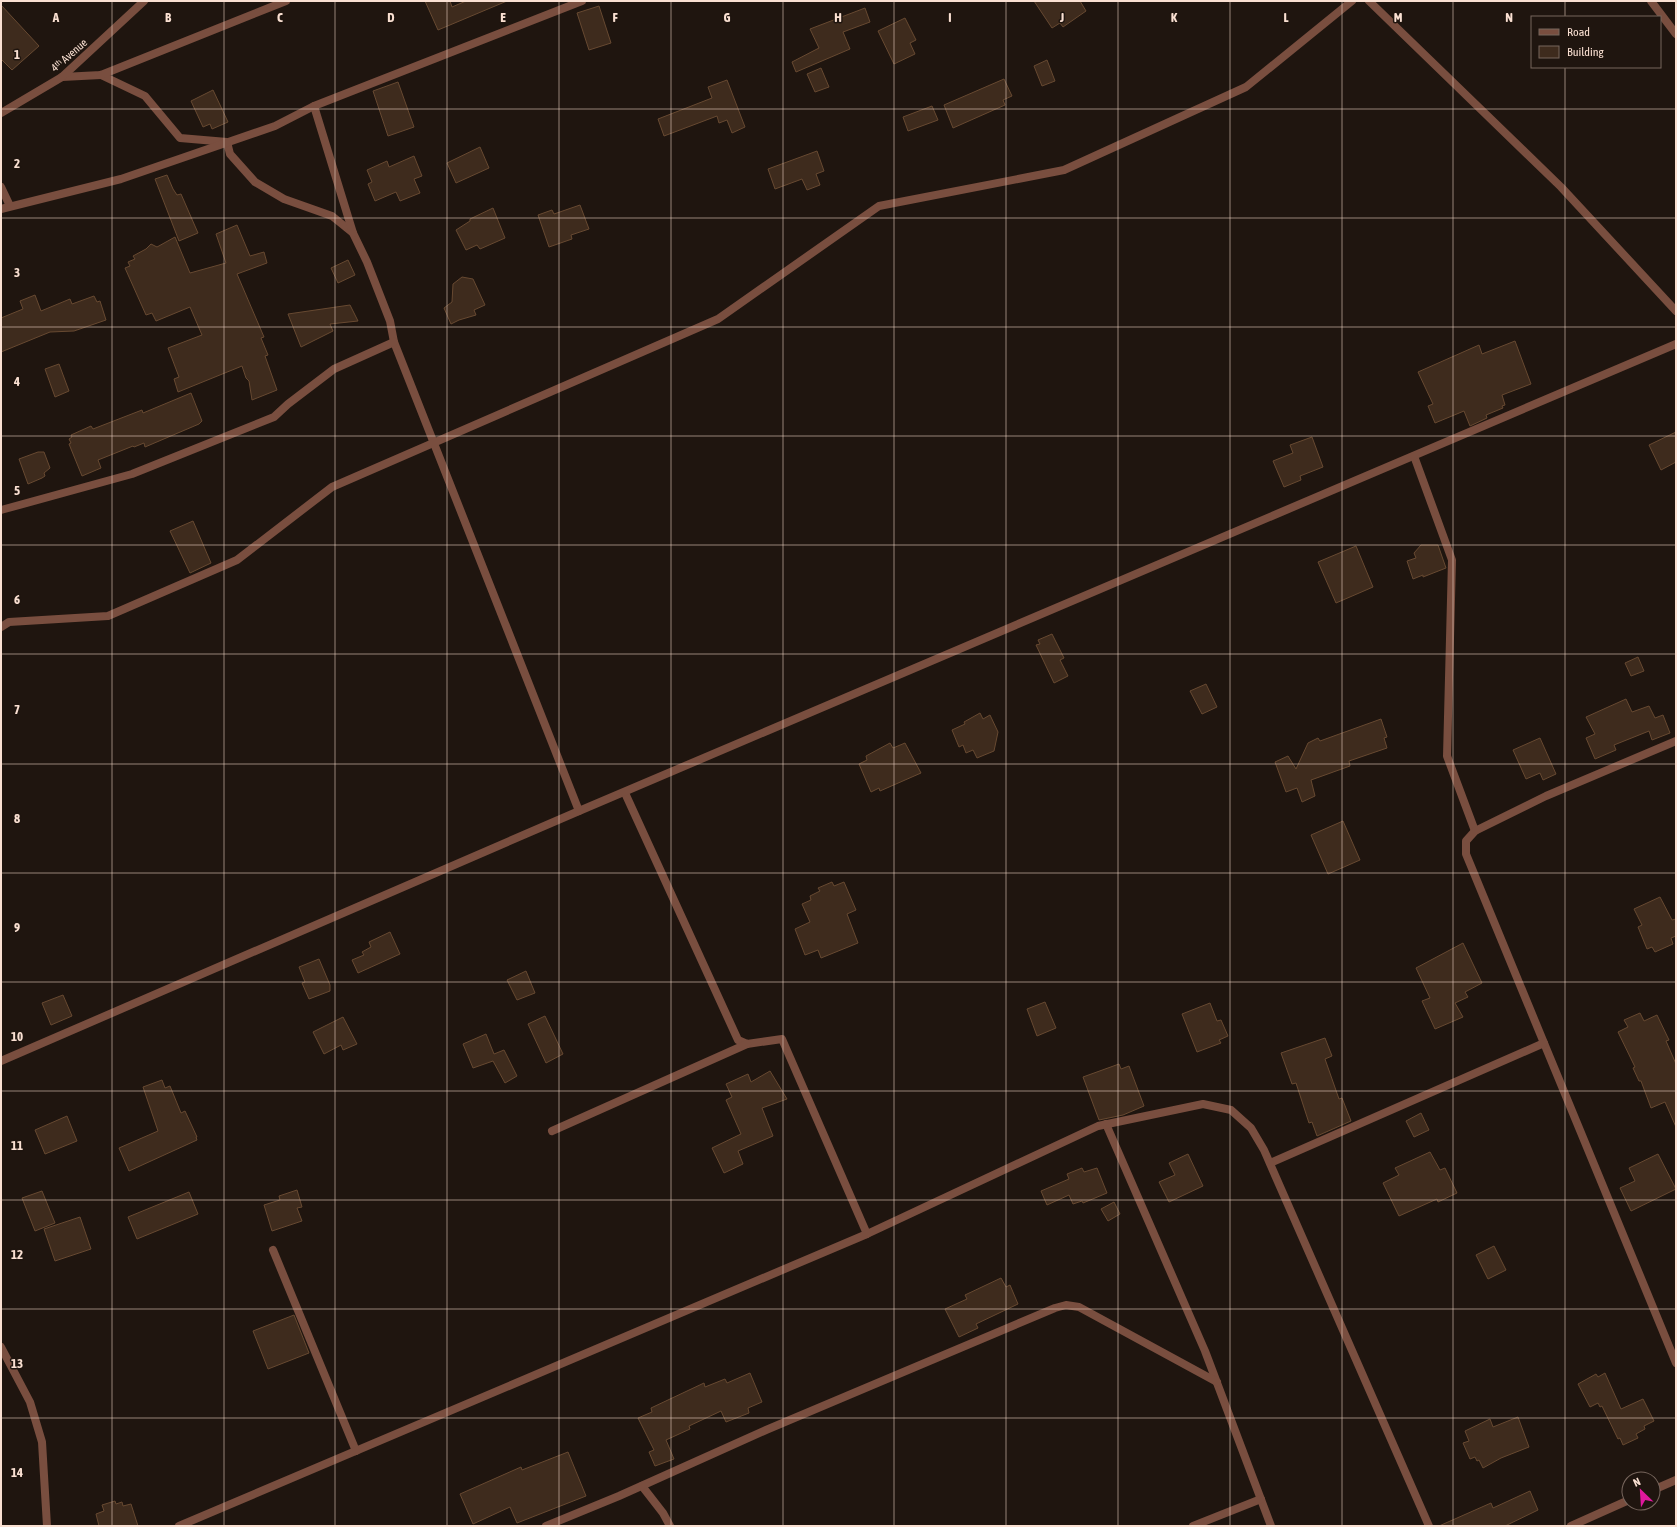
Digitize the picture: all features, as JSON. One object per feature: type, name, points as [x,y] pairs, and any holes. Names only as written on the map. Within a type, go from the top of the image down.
[{"type":"street","name":"4ᵗʰ Avenue","points":[[1,113],[62,77],[144,1]]},
{"type":"street","points":[[62,77],[101,75],[286,1]]},
{"type":"street","points":[[1,209],[121,179],[275,126],[314,106],[582,1]]},
{"type":"street","points":[[1,626],[9,622],[108,616],[237,560],[332,487],[718,320],[879,206],[1064,170],[1246,87],[1352,1]]},
{"type":"street","points":[[1369,1],[1561,187],[1676,311]]},
{"type":"street","points":[[1651,1],[1676,34]]},
{"type":"street","points":[[101,75],[145,96],[180,138],[227,142]]},
{"type":"street","points":[[314,106],[353,233],[373,277],[390,321],[394,342],[579,811]]},
{"type":"street","points":[[227,142],[230,154],[255,182],[284,199],[332,216],[353,233]]},
{"type":"street","points":[[1,187],[10,206]]},
{"type":"street","points":[[1,510],[132,474],[274,417],[288,404],[334,369],[394,342]]},
{"type":"street","points":[[1,1061],[579,811],[625,793],[1676,344]]},
{"type":"street","points":[[1414,456],[1452,560],[1447,756],[1475,831]]},
{"type":"street","points":[[1676,741],[1546,796],[1475,831],[1466,841],[1466,854],[1676,1363]]},
{"type":"street","points":[[625,793],[738,1040],[747,1044]]},
{"type":"street","points":[[552,1131],[747,1044],[782,1039],[867,1234]]},
{"type":"street","points":[[1270,1163],[1544,1043]]},
{"type":"street","points":[[179,1526],[867,1234],[1090,1130],[1106,1124],[1203,1104],[1230,1110],[1251,1128],[1270,1163],[1429,1526]]},
{"type":"street","points":[[1106,1124],[1202,1344],[1271,1526]]},
{"type":"street","points":[[273,1250],[356,1451]]},
{"type":"street","points":[[546,1526],[642,1486],[766,1430],[1048,1311],[1066,1305],[1079,1307],[1217,1382]]},
{"type":"street","points":[[1,1347],[30,1402],[42,1442],[47,1526]]},
{"type":"street","points":[[1661,1487],[1676,1480]]},
{"type":"street","points":[[642,1486],[663,1513],[670,1526]]},
{"type":"street","points":[[1193,1526],[1261,1500]]},
{"type":"street","points":[[1571,1526],[1621,1504]]},
{"type":"building","points":[[425,1],[450,1],[452,7],[466,1],[507,1],[438,30]]},
{"type":"building","points":[[1034,1],[1080,1],[1086,11],[1063,27],[1060,23],[1052,28]]},
{"type":"building","points":[[1,5],[39,46],[12,70],[1,59]]},
{"type":"building","points":[[599,6],[611,43],[589,50],[577,13]]},
{"type":"building","points":[[865,8],[870,22],[843,32],[850,49],[796,72],[792,62],[819,48],[810,29]]},
{"type":"building","points":[[905,18],[916,40],[910,43],[915,54],[894,64],[878,31]]},
{"type":"building","points":[[1047,60],[1055,81],[1042,86],[1034,66]]},
{"type":"building","points":[[821,68],[829,87],[815,92],[807,74]]},
{"type":"building","points":[[1004,79],[1012,96],[1003,100],[1005,105],[953,128],[944,105]]},
{"type":"building","points":[[727,80],[745,127],[732,133],[727,120],[719,123],[717,116],[664,136],[658,119],[712,98],[708,87]]},
{"type":"building","points":[[398,82],[414,127],[388,136],[373,91]]},
{"type":"building","points":[[213,90],[228,122],[212,129],[210,124],[203,127],[191,101]]},
{"type":"building","points":[[932,106],[938,120],[908,131],[903,117]]},
{"type":"building","points":[[480,147],[489,168],[456,183],[447,163]]},
{"type":"building","points":[[817,151],[824,171],[816,174],[820,185],[807,190],[802,179],[775,189],[768,169]]},
{"type":"building","points":[[414,156],[422,176],[414,179],[420,193],[400,201],[396,192],[375,201],[368,184],[372,182],[367,170],[387,161],[389,167]]},
{"type":"building","points":[[167,175],[177,195],[181,194],[198,233],[179,241],[155,179]]},
{"type":"building","points":[[580,205],[589,229],[571,235],[572,239],[549,247],[538,215],[552,210],[554,214]]},
{"type":"building","points":[[493,208],[505,238],[480,249],[477,245],[466,250],[456,230],[470,221],[470,219]]},
{"type":"building","points":[[237,225],[250,256],[264,252],[267,263],[237,274],[264,337],[261,338],[268,355],[265,356],[277,390],[252,400],[249,381],[246,378],[242,366],[178,392],[174,379],[179,377],[168,348],[202,335],[190,307],[156,321],[152,313],[146,315],[125,268],[130,266],[128,262],[135,259],[133,256],[146,249],[151,244],[157,247],[175,237],[190,273],[226,263],[216,234]]},
{"type":"building","points":[[348,260],[355,275],[338,283],[331,268]]},
{"type":"building","points":[[462,277],[473,279],[485,305],[474,310],[476,315],[451,324],[444,308],[452,302],[453,284]]},
{"type":"building","points":[[35,295],[41,311],[70,299],[72,304],[94,296],[97,302],[100,301],[106,320],[74,331],[50,332],[1,352],[1,318],[23,309],[20,301]]},
{"type":"building","points":[[350,305],[358,321],[330,324],[333,331],[301,347],[288,314]]},
{"type":"building","points":[[1515,341],[1531,384],[1502,395],[1505,405],[1502,406],[1503,408],[1486,415],[1487,418],[1470,426],[1464,411],[1435,423],[1428,406],[1433,404],[1418,372],[1479,345],[1482,354]]},
{"type":"building","points":[[59,364],[69,391],[55,397],[45,369]]},
{"type":"building","points":[[191,393],[202,421],[199,424],[145,447],[144,443],[134,447],[133,446],[98,460],[101,468],[82,476],[69,444],[71,443],[69,439],[72,437],[71,435],[91,426],[93,429],[142,410],[143,413]]},
{"type":"building","points":[[1676,432],[1676,462],[1661,470],[1649,445]]},
{"type":"building","points":[[1312,437],[1323,467],[1300,476],[1301,480],[1284,487],[1273,461],[1293,453],[1290,445]]},
{"type":"building","points":[[38,452],[44,452],[50,468],[44,473],[45,476],[28,484],[19,459]]},
{"type":"building","points":[[193,521],[211,563],[190,573],[170,531]]},
{"type":"building","points":[[1421,545],[1438,545],[1446,568],[1423,577],[1423,575],[1413,579],[1407,561],[1416,558],[1414,553]]},
{"type":"building","points":[[1356,546],[1373,587],[1336,603],[1318,562]]},
{"type":"building","points":[[1052,634],[1064,658],[1060,660],[1068,676],[1054,683],[1036,645],[1040,644],[1038,640]]},
{"type":"building","points":[[1638,657],[1644,671],[1631,676],[1625,663]]},
{"type":"building","points":[[1206,684],[1217,707],[1202,714],[1190,691]]},
{"type":"building","points":[[1626,699],[1632,712],[1649,706],[1655,718],[1663,715],[1670,733],[1652,740],[1649,731],[1614,745],[1616,750],[1595,759],[1586,738],[1595,734],[1586,717]]},
{"type":"building","points":[[980,713],[983,719],[990,715],[998,732],[994,751],[977,758],[973,750],[966,753],[963,745],[959,747],[952,730],[965,724],[964,722]]},
{"type":"building","points":[[1381,719],[1387,737],[1384,738],[1387,748],[1349,761],[1350,766],[1311,780],[1315,796],[1302,802],[1297,788],[1286,792],[1275,762],[1288,756],[1296,769],[1308,743],[1318,738],[1320,741]]},
{"type":"building","points":[[1540,738],[1556,774],[1543,780],[1540,773],[1526,779],[1513,750]]},
{"type":"building","points":[[890,743],[893,748],[905,743],[921,773],[880,791],[879,788],[871,792],[859,764],[867,760],[866,756]]},
{"type":"building","points":[[1343,821],[1360,860],[1328,874],[1311,835]]},
{"type":"building","points":[[832,882],[834,886],[844,882],[856,910],[847,914],[858,943],[821,958],[818,950],[805,955],[795,929],[810,922],[802,904],[811,900],[810,896],[820,891],[818,888]]},
{"type":"building","points":[[1660,897],[1672,920],[1676,919],[1676,936],[1671,938],[1673,944],[1655,952],[1652,947],[1647,949],[1638,927],[1642,925],[1634,909]]},
{"type":"building","points":[[390,932],[400,954],[358,973],[352,960],[364,955],[362,952],[371,947],[369,942]]},
{"type":"building","points":[[1463,943],[1482,983],[1465,992],[1468,997],[1455,1003],[1463,1017],[1435,1029],[1422,1001],[1430,998],[1416,968]]},
{"type":"building","points":[[319,959],[330,985],[330,991],[309,999],[302,983],[305,982],[299,967]]},
{"type":"building","points":[[526,971],[535,993],[517,1000],[507,980]]},
{"type":"building","points":[[63,995],[72,1016],[51,1025],[42,1003]]},
{"type":"building","points":[[1045,1002],[1056,1028],[1037,1036],[1027,1009]]},
{"type":"building","points":[[1210,1003],[1217,1021],[1221,1020],[1228,1036],[1219,1040],[1221,1043],[1197,1052],[1182,1014]]},
{"type":"building","points":[[1640,1013],[1644,1021],[1657,1015],[1669,1040],[1666,1041],[1676,1064],[1676,1127],[1665,1102],[1651,1108],[1641,1081],[1639,1081],[1633,1068],[1635,1067],[1618,1032],[1628,1027],[1624,1020]]},
{"type":"building","points":[[545,1016],[563,1054],[546,1063],[528,1024]]},
{"type":"building","points":[[343,1017],[357,1044],[343,1050],[341,1045],[324,1054],[313,1032]]},
{"type":"building","points":[[486,1034],[494,1054],[504,1050],[517,1076],[505,1083],[493,1061],[473,1068],[463,1044]]},
{"type":"building","points":[[1325,1038],[1332,1056],[1325,1059],[1339,1099],[1342,1098],[1351,1121],[1317,1136],[1312,1122],[1309,1123],[1296,1083],[1292,1084],[1281,1053]]},
{"type":"building","points":[[1119,1064],[1121,1069],[1129,1066],[1144,1106],[1123,1115],[1099,1120],[1083,1077]]},
{"type":"building","points":[[770,1071],[787,1099],[762,1108],[773,1136],[738,1151],[743,1164],[724,1173],[712,1148],[741,1134],[726,1100],[732,1097],[726,1084],[748,1074],[751,1082]]},
{"type":"building","points":[[162,1080],[165,1088],[170,1086],[181,1113],[185,1111],[197,1140],[129,1171],[119,1148],[158,1131],[143,1087]]},
{"type":"building","points":[[1421,1113],[1429,1130],[1414,1137],[1406,1121]]},
{"type":"building","points":[[67,1116],[77,1141],[45,1154],[35,1130]]},
{"type":"building","points":[[1430,1152],[1440,1170],[1445,1168],[1457,1193],[1438,1202],[1437,1199],[1399,1216],[1383,1183],[1399,1175],[1395,1168]]},
{"type":"building","points":[[1188,1154],[1203,1186],[1169,1202],[1159,1182],[1175,1175],[1169,1163]]},
{"type":"building","points":[[1658,1154],[1676,1189],[1631,1211],[1620,1188],[1635,1181],[1629,1168]]},
{"type":"building","points":[[1082,1168],[1084,1172],[1097,1168],[1107,1193],[1083,1203],[1082,1201],[1073,1204],[1069,1195],[1047,1205],[1041,1191],[1069,1179],[1067,1174]]},
{"type":"building","points":[[297,1190],[302,1207],[297,1208],[302,1221],[272,1231],[264,1205],[280,1200],[279,1196]]},
{"type":"building","points":[[42,1191],[55,1223],[35,1231],[22,1198]]},
{"type":"building","points":[[189,1192],[198,1214],[137,1239],[128,1217]]},
{"type":"building","points":[[1114,1202],[1120,1214],[1108,1221],[1101,1209]]},
{"type":"building","points":[[80,1217],[91,1249],[55,1261],[44,1229]]},
{"type":"building","points":[[1494,1246],[1506,1270],[1488,1279],[1476,1255]]},
{"type":"building","points":[[1001,1278],[1006,1287],[1010,1285],[1018,1304],[976,1324],[978,1328],[959,1337],[945,1309],[967,1299],[965,1295]]},
{"type":"building","points":[[294,1315],[309,1353],[268,1369],[253,1331]]},
{"type":"building","points":[[750,1373],[762,1402],[748,1408],[749,1413],[726,1422],[721,1411],[689,1426],[690,1429],[666,1440],[674,1459],[655,1466],[649,1452],[654,1450],[638,1418],[652,1412],[651,1408],[704,1383],[705,1387],[725,1379],[727,1383]]},
{"type":"building","points":[[1605,1373],[1621,1409],[1643,1399],[1654,1421],[1644,1426],[1645,1429],[1636,1434],[1638,1438],[1623,1445],[1620,1438],[1618,1439],[1602,1406],[1600,1407],[1598,1403],[1590,1407],[1578,1384],[1596,1374],[1598,1377]]},
{"type":"building","points":[[1518,1417],[1529,1447],[1501,1458],[1483,1468],[1479,1460],[1477,1461],[1475,1457],[1470,1459],[1463,1443],[1469,1441],[1465,1431],[1490,1419],[1493,1427]]},
{"type":"building","points":[[568,1452],[586,1496],[517,1523],[510,1507],[473,1524],[460,1494],[521,1467],[522,1470]]},
{"type":"building","points":[[1530,1491],[1538,1510],[1505,1526],[1439,1526],[1491,1503],[1493,1508]]},
{"type":"building","points":[[115,1501],[116,1504],[122,1502],[123,1506],[131,1504],[138,1526],[99,1526],[96,1514],[104,1511],[102,1505]]}]
